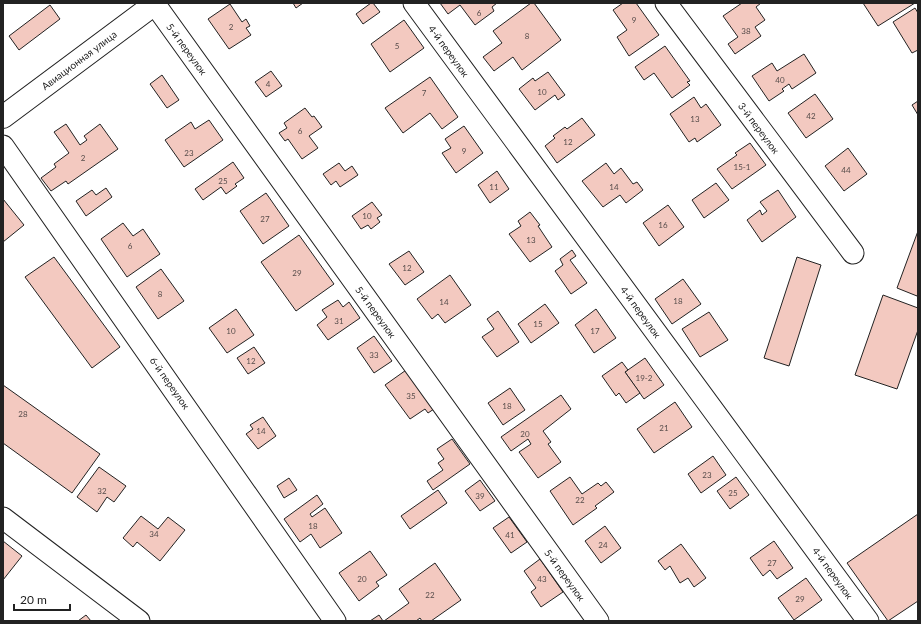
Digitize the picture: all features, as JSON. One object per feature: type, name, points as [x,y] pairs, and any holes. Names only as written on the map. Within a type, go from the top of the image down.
[{"type":"main road","name":"Авиационная улица","points":[[3,117],[155,3]]},
{"type":"street","name":"5-й переулок","points":[[155,3],[598,621]]},
{"type":"street","name":"4-й переулок","points":[[414,3],[868,621]]},
{"type":"street","name":"3-й переулок","points":[[666,3],[853,253]]},
{"type":"street","name":"6-й переулок","points":[[3,146],[335,621]]},
{"type":"street","points":[[3,518],[139,621]]},
{"type":"building","points":[[293,3],[303,3],[296,8]]},
{"type":"building","points":[[373,3],[380,12],[363,24],[356,14]]},
{"type":"building","points":[[440,3],[497,3],[492,7],[494,11],[475,25],[460,5],[448,14]]},
{"type":"building","points":[[531,3],[534,3],[561,40],[522,70],[513,57],[494,71],[483,57],[502,43],[493,31]]},
{"type":"building","points":[[623,3],[636,3],[659,35],[629,56],[617,37],[627,30],[613,10]]},
{"type":"building","points":[[742,3],[761,3],[756,7],[765,20],[755,27],[761,36],[735,54],[728,44],[738,37],[723,16]]},
{"type":"building","points":[[863,3],[915,3],[878,26]]},
{"type":"building","points":[[230,4],[242,22],[246,19],[250,26],[246,28],[251,35],[229,49],[208,19]]},
{"type":"building","points":[[50,5],[60,19],[19,50],[9,36]]},
{"type":"building","points":[[915,8],[918,13],[918,50],[912,53],[893,22]]},
{"type":"building","points":[[404,20],[424,48],[390,72],[371,44]]},
{"type":"building","points":[[665,46],[690,81],[687,82],[690,85],[672,98],[654,73],[644,80],[635,67]]},
{"type":"building","points":[[804,54],[816,73],[792,89],[789,84],[782,89],[784,91],[769,101],[752,76],[772,63],[777,71]]},
{"type":"building","points":[[271,71],[282,86],[266,97],[255,82]]},
{"type":"building","points":[[548,72],[565,95],[558,100],[555,95],[535,110],[519,89],[533,78],[535,81]]},
{"type":"building","points":[[162,75],[179,100],[167,108],[150,84]]},
{"type":"building","points":[[430,77],[458,117],[442,129],[430,113],[403,133],[385,108]]},
{"type":"building","points":[[815,94],[833,119],[806,138],[788,113]]},
{"type":"building","points":[[694,97],[701,108],[706,104],[721,125],[697,142],[695,138],[689,142],[670,114]]},
{"type":"building","points":[[918,101],[918,115],[912,105]]},
{"type":"building","points":[[305,108],[312,117],[314,116],[322,127],[309,136],[318,148],[302,159],[288,139],[285,141],[279,133],[287,128],[284,123]]},
{"type":"building","points":[[582,118],[595,135],[557,163],[545,146],[555,138],[553,136],[565,127],[567,129]]},
{"type":"building","points":[[209,120],[223,140],[184,167],[165,140],[191,122],[195,129]]},
{"type":"building","points":[[66,124],[80,145],[87,140],[84,136],[100,124],[118,149],[68,184],[66,181],[51,191],[41,178],[56,167],[54,164],[69,153],[54,132]]},
{"type":"building","points":[[464,126],[483,153],[456,173],[442,153],[451,148],[445,139]]},
{"type":"building","points":[[750,143],[766,165],[732,189],[717,169],[737,155],[735,153]]},
{"type":"building","points":[[848,148],[867,174],[844,191],[825,166]]},
{"type":"building","points":[[233,162],[244,178],[235,184],[237,186],[226,194],[221,187],[203,200],[195,189]]},
{"type":"building","points":[[339,163],[345,171],[352,166],[358,175],[340,187],[336,181],[331,185],[323,174]]},
{"type":"building","points":[[606,163],[614,174],[621,168],[633,184],[637,182],[643,190],[626,203],[620,195],[603,207],[582,181]]},
{"type":"building","points":[[497,171],[509,189],[490,203],[478,185]]},
{"type":"building","points":[[716,183],[729,200],[704,218],[692,200]]},
{"type":"building","points":[[106,188],[112,197],[86,216],[76,201],[92,190],[96,195]]},
{"type":"building","points":[[778,190],[796,217],[762,242],[747,220],[760,210],[762,215],[767,211],[760,202]]},
{"type":"building","points":[[266,193],[289,226],[263,244],[240,211]]},
{"type":"building","points":[[3,199],[24,225],[3,242]]},
{"type":"building","points":[[372,202],[382,215],[377,218],[380,222],[371,229],[368,225],[361,229],[352,216]]},
{"type":"building","points":[[668,205],[684,227],[659,246],[643,223]]},
{"type":"building","points":[[530,212],[540,225],[538,226],[552,247],[530,262],[509,234],[521,226],[518,221]]},
{"type":"building","points":[[123,223],[133,236],[143,229],[160,254],[127,277],[101,239]]},
{"type":"building","points":[[918,231],[918,293],[917,296],[897,288]]},
{"type":"building","points":[[299,235],[334,284],[296,311],[261,262]]},
{"type":"building","points":[[572,250],[576,256],[570,260],[587,283],[571,294],[555,271],[563,265],[560,259]]},
{"type":"building","points":[[409,251],[424,272],[405,285],[389,264]]},
{"type":"building","points":[[54,257],[120,347],[92,368],[25,277]]},
{"type":"building","points":[[797,257],[821,265],[789,366],[764,358]]},
{"type":"building","points":[[161,269],[184,301],[158,319],[136,287]]},
{"type":"building","points":[[450,275],[471,305],[445,323],[438,314],[432,319],[417,299]]},
{"type":"building","points":[[683,279],[701,304],[672,324],[655,299]]},
{"type":"building","points":[[883,295],[918,308],[918,330],[897,389],[855,375]]},
{"type":"building","points":[[338,300],[343,307],[349,302],[360,318],[328,340],[317,325],[327,317],[322,310]]},
{"type":"building","points":[[545,304],[559,323],[531,343],[518,324]]},
{"type":"building","points":[[236,309],[254,335],[227,353],[209,328]]},
{"type":"building","points":[[596,309],[616,338],[594,353],[575,325]]},
{"type":"building","points":[[498,311],[519,342],[497,357],[482,337],[494,329],[487,319]]},
{"type":"building","points":[[709,312],[728,340],[700,357],[682,329]]},
{"type":"building","points":[[374,336],[392,361],[374,373],[357,348]]},
{"type":"building","points":[[254,347],[265,363],[248,374],[237,358]]},
{"type":"building","points":[[645,358],[664,385],[644,399],[625,372]]},
{"type":"building","points":[[622,362],[628,370],[625,372],[640,393],[626,403],[619,393],[616,396],[602,376]]},
{"type":"building","points":[[409,368],[437,407],[428,413],[425,409],[410,419],[385,385]]},
{"type":"building","points":[[3,385],[100,454],[72,493],[3,443]]},
{"type":"building","points":[[510,388],[525,410],[503,425],[488,403]]},
{"type":"building","points":[[561,395],[571,409],[543,431],[551,442],[548,444],[561,462],[538,478],[519,452],[531,444],[528,439],[511,451],[501,437]]},
{"type":"building","points":[[675,402],[692,427],[654,453],[637,429]]},
{"type":"building","points":[[263,417],[276,436],[258,449],[246,434],[253,429],[250,425]]},
{"type":"building","points":[[452,439],[470,464],[433,490],[427,481],[443,470],[438,463],[444,459],[437,449]]},
{"type":"building","points":[[713,456],[726,475],[701,493],[688,474]]},
{"type":"building","points":[[99,467],[126,486],[114,502],[107,497],[97,512],[77,497]]},
{"type":"building","points":[[570,477],[582,494],[598,483],[601,486],[606,482],[614,492],[595,506],[597,508],[573,525],[550,491]]},
{"type":"building","points":[[736,477],[749,495],[730,509],[717,491]]},
{"type":"building","points":[[289,478],[297,490],[284,498],[277,486]]},
{"type":"building","points":[[480,480],[495,501],[480,511],[465,491]]},
{"type":"building","points":[[438,490],[447,503],[410,529],[401,516]]},
{"type":"building","points":[[317,495],[323,504],[310,514],[312,517],[325,508],[342,533],[320,548],[311,534],[300,542],[284,519]]},
{"type":"building","points":[[918,514],[918,601],[888,621],[847,563]]},
{"type":"building","points":[[141,516],[158,529],[168,517],[185,530],[160,561],[137,542],[133,547],[123,538]]},
{"type":"building","points":[[509,517],[527,542],[511,553],[493,528]]},
{"type":"building","points":[[605,526],[621,548],[601,563],[585,541]]},
{"type":"building","points":[[3,541],[22,556],[3,580]]},
{"type":"building","points":[[774,541],[793,568],[777,579],[770,570],[763,576],[750,558]]},
{"type":"building","points":[[681,544],[706,578],[694,587],[688,578],[680,583],[670,566],[665,570],[658,561]]},
{"type":"building","points":[[370,551],[387,575],[376,582],[379,586],[359,601],[339,573]]},
{"type":"building","points":[[540,559],[563,592],[541,607],[531,592],[536,588],[524,571]]},
{"type":"building","points":[[435,563],[461,600],[431,621],[422,621],[420,618],[416,621],[384,621],[409,603],[399,589]]},
{"type":"building","points":[[806,578],[822,600],[794,620],[778,598]]},
{"type":"building","points":[[86,615],[91,621],[78,621]]},
{"type":"building","points":[[379,615],[383,621],[370,621]]}]
